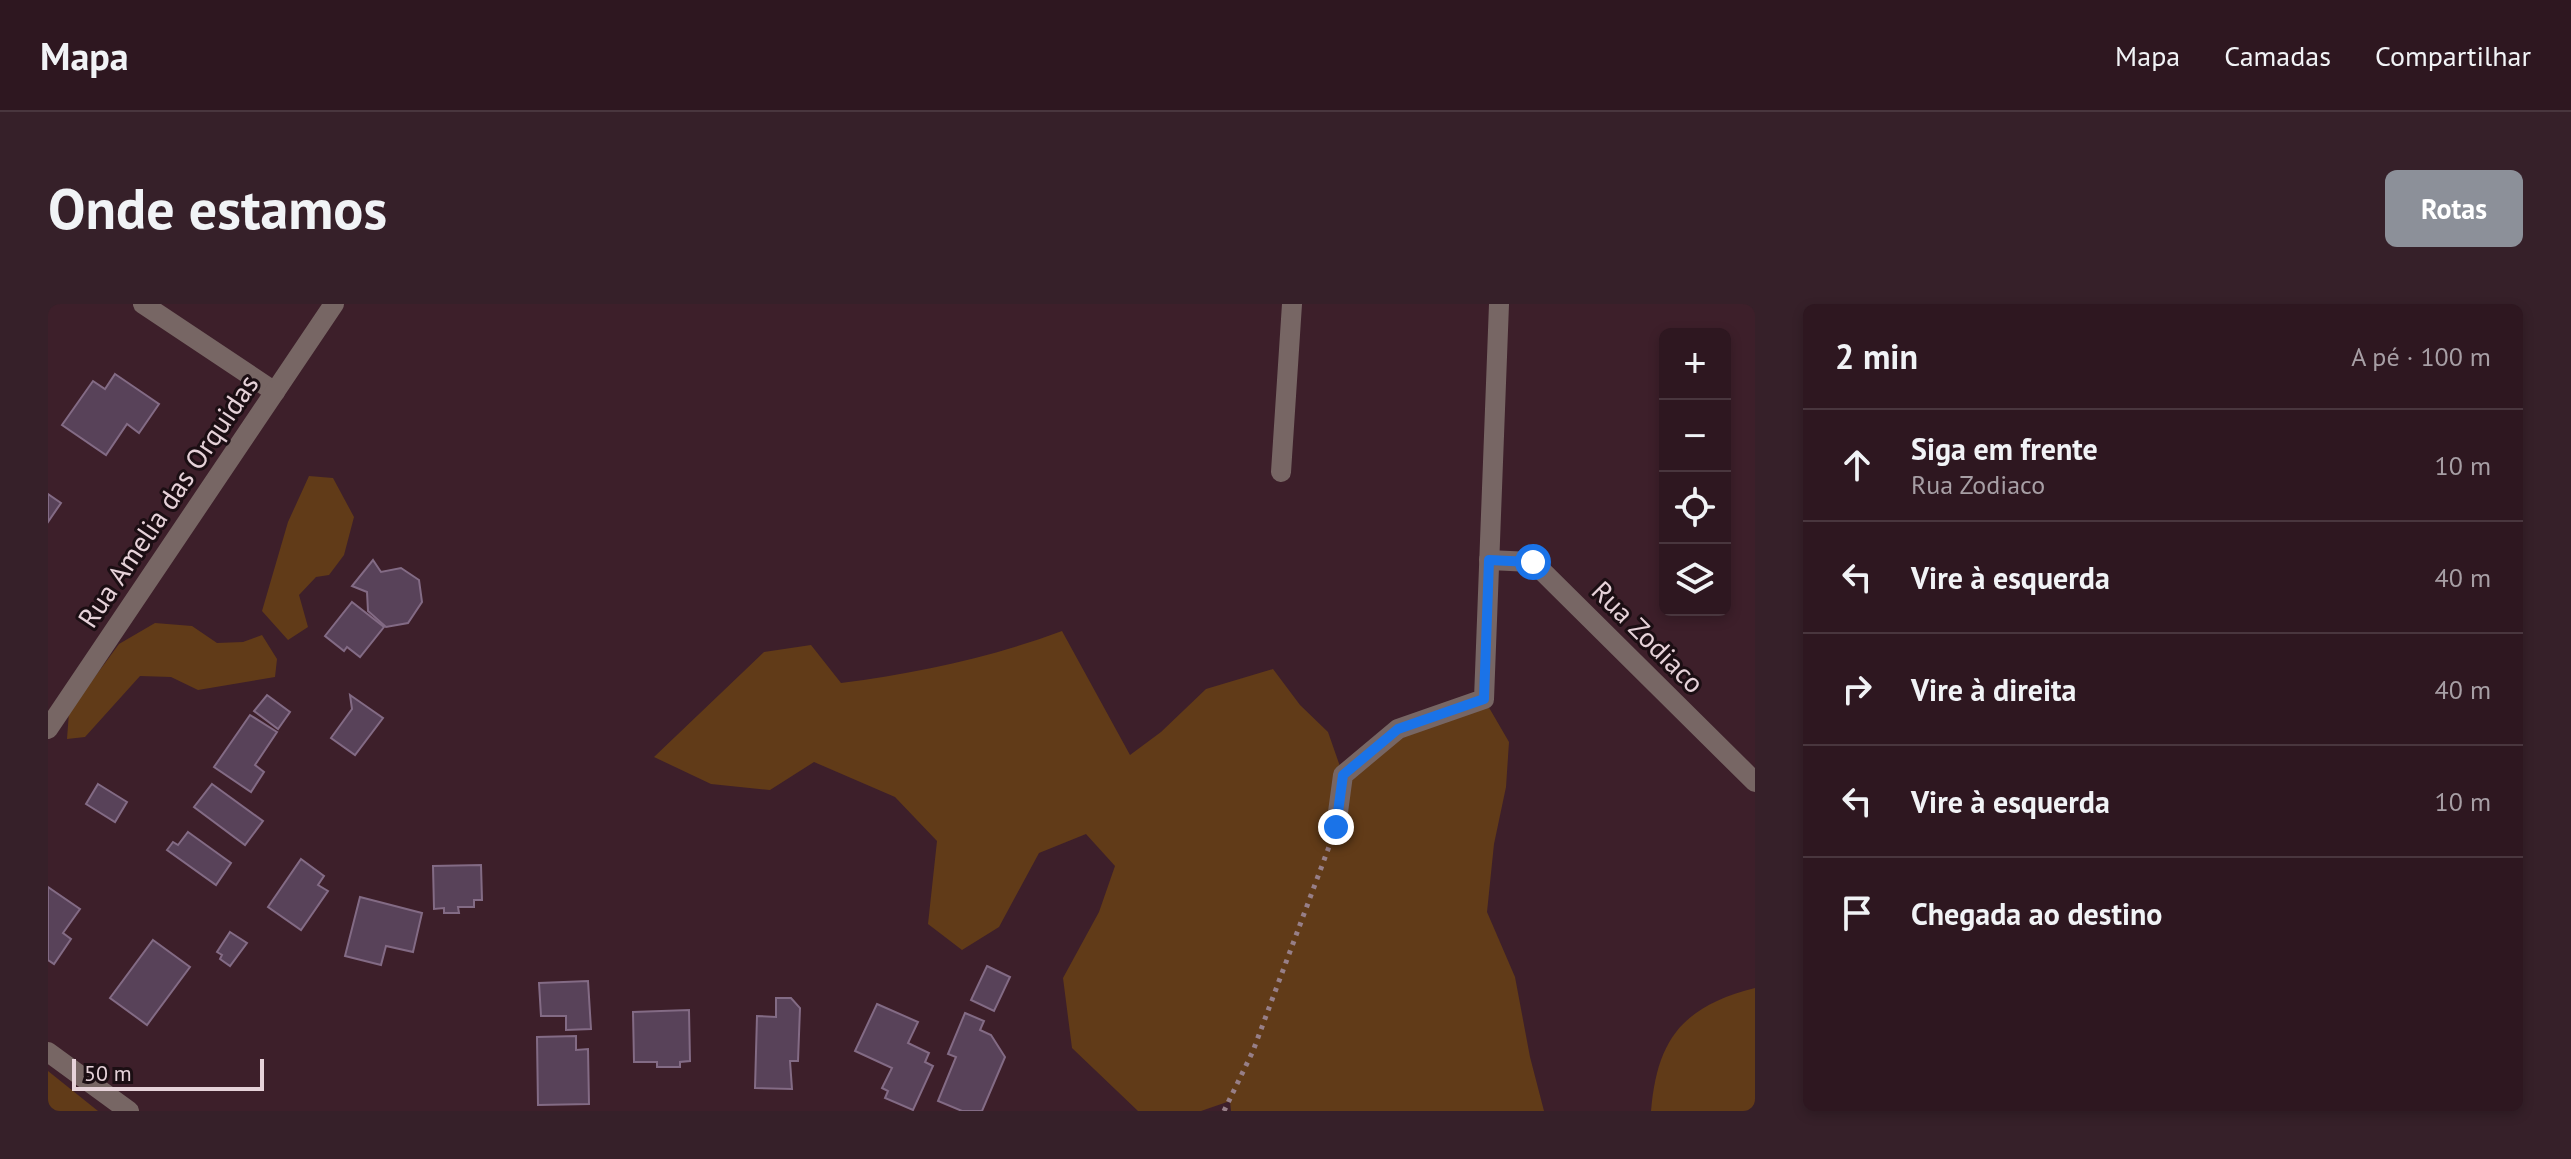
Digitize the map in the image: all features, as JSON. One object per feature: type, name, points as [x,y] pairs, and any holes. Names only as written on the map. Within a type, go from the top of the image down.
[{"type":"street","points":[[143,304],[275,392]]},
{"type":"street","name":"Rua Amelia das Orquidas","points":[[48,729],[334,304]]},
{"type":"street","points":[[1281,472],[1292,304]]},
{"type":"street","points":[[1336,827],[1343,775],[1398,729],[1484,699],[1499,304]]},
{"type":"street","name":"Rua Zodiaco","points":[[1489,560],[1533,562],[1755,782]]},
{"type":"street","points":[[48,1052],[129,1111]]},
{"type":"path","points":[[1224,1111],[1253,1051],[1336,827]]},
{"type":"shaded area","points":[[309,476],[333,478],[354,517],[344,555],[329,575],[316,577],[299,595],[308,627],[288,640],[262,611],[288,522]]},
{"type":"shaded area","points":[[155,623],[192,626],[217,643],[243,642],[262,635],[277,659],[275,677],[198,690],[171,677],[140,676],[85,737],[67,739],[69,712],[119,644]]},
{"type":"shaded area","points":[[1062,631],[1130,755],[1161,732],[1206,689],[1273,669],[1300,705],[1328,732],[1343,775],[1398,729],[1484,699],[1509,742],[1506,787],[1494,844],[1487,912],[1515,977],[1544,1111],[1231,1111],[1230,1101],[1201,1111],[1138,1111],[1072,1048],[1063,978],[1099,912],[1115,866],[1086,834],[1039,853],[999,927],[962,950],[928,924],[937,841],[895,797],[814,762],[770,790],[711,784],[654,757],[764,652],[811,645],[841,683],[953,663]]},
{"type":"shaded area","points":[[1755,988],[1755,1111],[1651,1111],[1660,1064],[1679,1029],[1710,1005]]},
{"type":"shaded area","points":[[48,1071],[98,1111],[48,1111]]},
{"type":"building","points":[[115,374],[159,404],[139,433],[127,424],[106,455],[62,425],[93,381],[105,389]]},
{"type":"building","points":[[48,494],[61,503],[48,522]]},
{"type":"building","points":[[373,560],[381,572],[401,568],[419,580],[422,602],[408,623],[386,627],[368,611],[367,592],[352,586]]},
{"type":"building","points":[[352,602],[384,627],[360,657],[347,647],[344,651],[325,636]]},
{"type":"building","points":[[267,695],[290,712],[278,729],[254,711]]},
{"type":"building","points":[[350,695],[383,718],[355,755],[331,738],[352,709]]},
{"type":"building","points":[[250,715],[277,732],[255,765],[264,772],[251,792],[214,767]]},
{"type":"building","points":[[98,784],[127,802],[115,822],[86,804]]},
{"type":"building","points":[[212,784],[263,821],[245,845],[194,807]]},
{"type":"building","points":[[188,832],[231,863],[216,885],[167,850],[173,842],[178,845]]},
{"type":"building","points":[[301,859],[324,876],[318,885],[328,891],[301,930],[268,907]]},
{"type":"building","points":[[481,865],[482,900],[474,900],[474,907],[458,907],[459,913],[444,913],[444,908],[434,909],[433,866]]},
{"type":"building","points":[[48,887],[80,909],[63,933],[71,939],[54,964],[48,960]]},
{"type":"building","points":[[360,897],[422,913],[413,952],[386,946],[381,965],[345,956]]},
{"type":"building","points":[[230,932],[247,943],[230,966],[220,959],[222,955],[217,952]]},
{"type":"building","points":[[153,940],[190,967],[147,1025],[110,998]]},
{"type":"building","points":[[987,966],[1010,977],[994,1011],[971,1000]]},
{"type":"building","points":[[588,981],[591,1029],[566,1030],[566,1016],[541,1016],[539,983]]},
{"type":"building","points":[[776,998],[791,998],[800,1008],[798,1061],[790,1061],[792,1089],[755,1088],[757,1016],[776,1017]]},
{"type":"building","points":[[877,1004],[918,1022],[908,1043],[929,1053],[925,1062],[933,1066],[913,1110],[885,1098],[888,1091],[882,1088],[892,1068],[855,1051]]},
{"type":"building","points":[[689,1010],[690,1061],[680,1062],[680,1067],[657,1067],[657,1062],[634,1062],[633,1012]]},
{"type":"building","points":[[965,1013],[984,1021],[980,1030],[991,1035],[1005,1057],[982,1111],[962,1111],[938,1101],[956,1057],[948,1054]]},
{"type":"building","points":[[576,1036],[576,1050],[588,1049],[589,1104],[538,1105],[537,1037]]},
{"type":"route","points":[[1336,827],[1343,775],[1398,729],[1484,699],[1489,560],[1533,562]]}]
